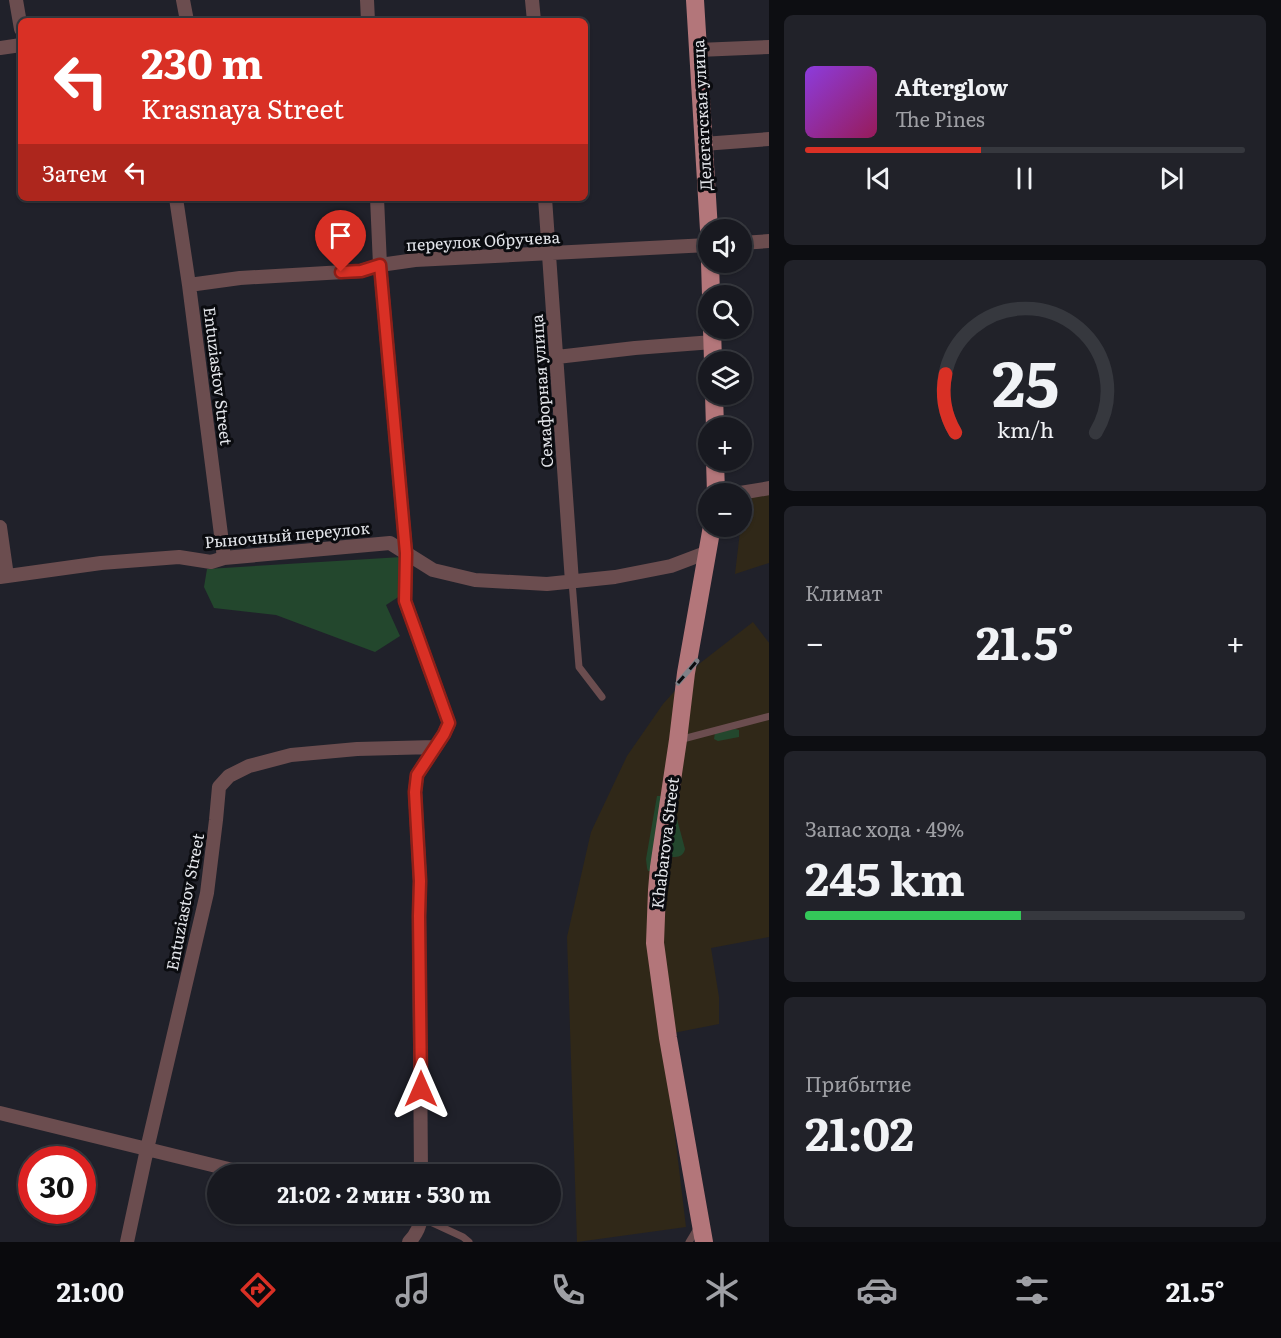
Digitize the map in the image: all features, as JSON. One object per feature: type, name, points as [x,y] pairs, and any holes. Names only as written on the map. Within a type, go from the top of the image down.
[{"type":"main road","name":"Делегатская улица","points":[[695,0],[708,219]]},
{"type":"main road","points":[[708,552],[710,537]]},
{"type":"main road","name":"Khabarova Street","points":[[704,1242],[668,1038],[655,943],[658,873],[686,673],[708,552]]},
{"type":"street","points":[[16,0],[19,18]]},
{"type":"street","points":[[183,0],[186,18]]},
{"type":"street","points":[[367,0],[368,18]]},
{"type":"street","points":[[532,0],[534,18]]},
{"type":"street","points":[[0,48],[18,45]]},
{"type":"street","points":[[698,50],[769,47]]},
{"type":"street","points":[[703,144],[769,139]]},
{"type":"street","name":"Entuziastov Street","points":[[176,201],[224,558]]},
{"type":"street","points":[[377,201],[380,265],[406,553],[405,601],[449,723],[417,775],[415,792],[420,881],[421,1164]]},
{"type":"street","name":"Семафорная улица","points":[[545,201],[572,582]]},
{"type":"street","points":[[752,242],[769,241]]},
{"type":"street","name":"переулок Обручева","points":[[189,285],[240,278],[361,271],[380,265],[415,260],[698,246]]},
{"type":"street","points":[[557,357],[698,338]]},
{"type":"street","points":[[752,491],[769,488]]},
{"type":"street","points":[[0,527],[4,577]]},
{"type":"street","name":"Рыночный переулок","points":[[4,577],[102,563],[179,557],[212,562],[224,558],[390,543],[433,570],[475,580],[547,584],[615,577],[671,566],[708,552]]},
{"type":"street","name":"Entuziastov Street","points":[[127,1242],[207,893],[219,787],[229,776],[249,766],[291,755],[357,748],[435,747]]},
{"type":"street","points":[[0,1113],[208,1164]]},
{"type":"street","points":[[409,1242],[415,1236],[419,1224]]},
{"type":"lane","points":[[572,582],[579,667],[602,697]]},
{"type":"lane","points":[[678,740],[769,716]]},
{"type":"lane","points":[[689,1242],[701,1222]]},
{"type":"lane","points":[[438,1224],[469,1242]]},
{"type":"shaded area","points":[[769,494],[769,563],[735,574],[739,537],[752,537],[752,497]]},
{"type":"shaded area","points":[[753,622],[769,643],[769,937],[711,948],[719,997],[719,1024],[663,1035],[686,1227],[577,1242],[567,937],[591,832],[627,756],[663,704],[699,664]]},
{"type":"green space","points":[[402,557],[403,594],[386,605],[400,636],[375,652],[276,615],[214,608],[204,587],[207,569]]},
{"type":"green space","points":[[739,730],[739,737],[718,741],[714,739],[715,733]]},
{"type":"green space","points":[[657,796],[663,796],[651,871],[648,871],[646,859]]},
{"type":"green space","points":[[674,818],[677,819],[685,849],[677,857],[669,857]]},
{"type":"railway","points":[[678,683],[697,661]]},
{"type":"route","points":[[341,272],[361,271],[380,265],[406,553],[405,601],[449,723],[417,775],[415,792],[420,881],[421,1089]]}]
